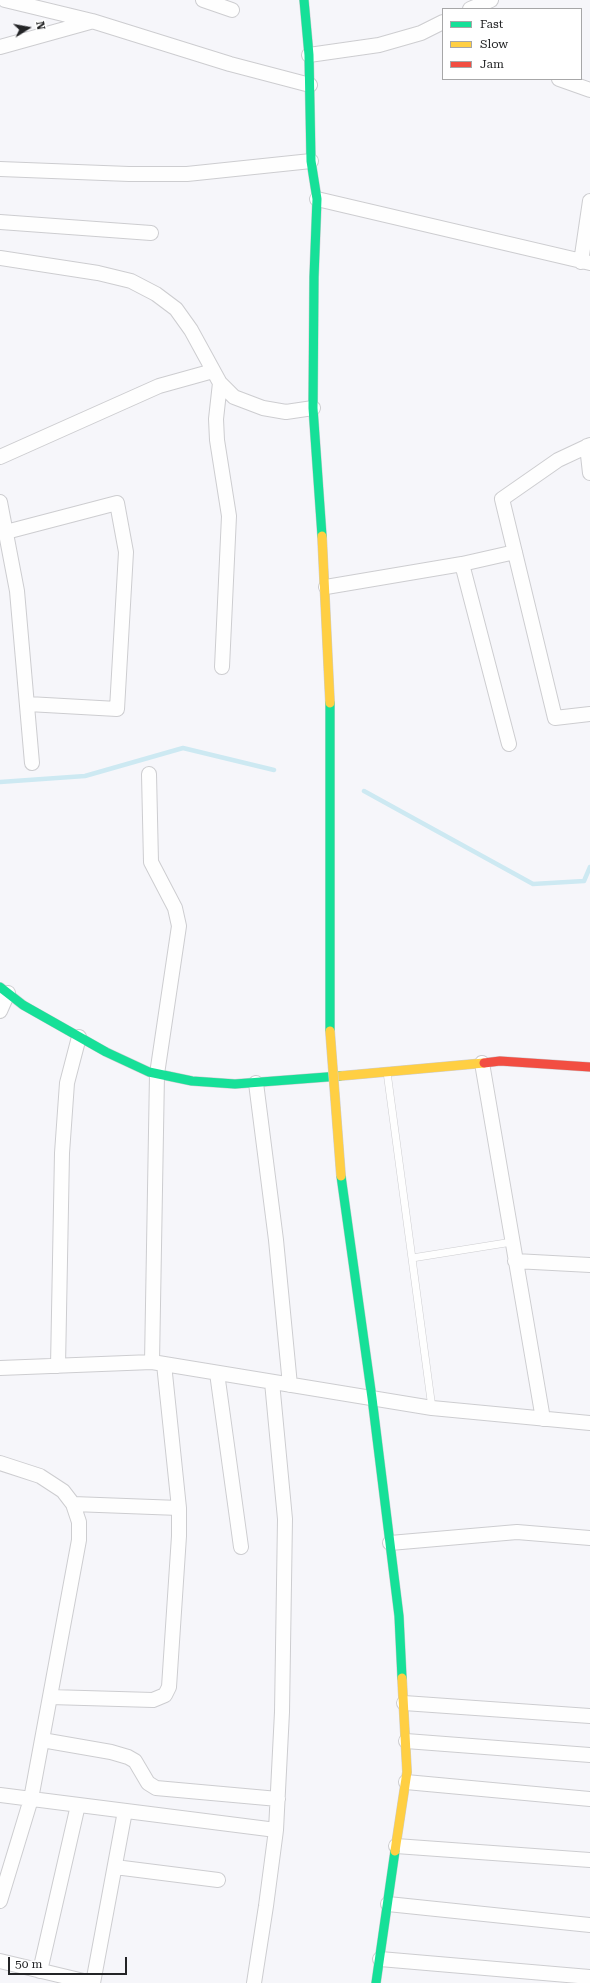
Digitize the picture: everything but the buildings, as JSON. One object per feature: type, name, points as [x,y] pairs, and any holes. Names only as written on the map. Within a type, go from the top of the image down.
[{"type":"street","points":[[5,0],[92,21],[230,64],[310,85]]},
{"type":"street","points":[[203,0],[232,10]]},
{"type":"street","points":[[304,0],[309,55],[312,161],[316,199],[313,408],[326,587],[331,735],[330,1031],[341,1176],[372,1398],[399,1616],[406,1741],[406,1782],[376,1983]]},
{"type":"street","points":[[473,6],[491,0]]},
{"type":"street","points":[[0,48],[92,21]]},
{"type":"street","points":[[309,55],[380,45],[421,33],[442,22]]},
{"type":"street","points":[[562,80],[590,90]]},
{"type":"street","points":[[0,169],[129,174],[187,174],[312,161]]},
{"type":"street","points":[[316,199],[585,262],[590,201]]},
{"type":"street","points":[[0,222],[151,233]]},
{"type":"street","points":[[0,258],[98,273],[131,281],[156,294],[176,309],[191,330],[212,371],[220,383],[234,397],[263,408],[286,412],[313,408]]},
{"type":"street","points":[[0,457],[159,386],[212,371]]},
{"type":"street","points":[[220,383],[216,420],[216,440],[229,516],[222,667]]},
{"type":"street","points":[[590,473],[588,446],[558,460],[502,499],[555,718],[590,714]]},
{"type":"street","points":[[0,502],[17,591],[32,763]]},
{"type":"street","points":[[6,532],[117,504],[126,552],[117,709],[28,704]]},
{"type":"street","points":[[326,587],[462,564],[515,552]]},
{"type":"street","points":[[462,564],[509,744]]},
{"type":"street","points":[[50,1697],[153,1700],[165,1695],[169,1687],[173,1656],[179,1536],[178,1508],[158,1363],[157,1074],[179,926],[175,908],[151,862],[149,774]]},
{"type":"street","points":[[0,1010],[4,990],[23,1005],[79,1037],[128,1062],[149,1072],[192,1081],[235,1084],[256,1083],[500,1061],[590,1066]]},
{"type":"street","points":[[58,1366],[62,1153],[67,1083],[79,1037]]},
{"type":"street","points":[[482,1063],[543,1419]]},
{"type":"street","points":[[256,1083],[276,1240],[290,1385]]},
{"type":"street","points":[[515,1261],[590,1265]]},
{"type":"street","points":[[0,1368],[158,1363],[432,1408],[590,1423]]},
{"type":"street","points":[[217,1373],[241,1547]]},
{"type":"street","points":[[254,1983],[276,1830],[282,1712],[285,1518],[272,1382]]},
{"type":"street","points":[[0,1463],[40,1476],[63,1491],[73,1504],[79,1522],[79,1540],[31,1799],[0,1901]]},
{"type":"street","points":[[73,1504],[178,1508]]},
{"type":"street","points":[[390,1544],[517,1532],[590,1538]]},
{"type":"street","points":[[404,1703],[590,1716]]},
{"type":"street","points":[[42,1740],[111,1752],[128,1757],[135,1762],[148,1783],[156,1788],[278,1799]]},
{"type":"street","points":[[406,1741],[590,1755]]},
{"type":"street","points":[[406,1782],[590,1799]]},
{"type":"street","points":[[0,1795],[276,1830]]},
{"type":"street","points":[[40,1971],[78,1805]]},
{"type":"street","points":[[0,1961],[93,1983],[125,1811]]},
{"type":"street","points":[[396,1846],[590,1860]]},
{"type":"street","points":[[115,1867],[218,1880]]},
{"type":"street","points":[[388,1904],[590,1925]]},
{"type":"street","points":[[380,1959],[590,1977]]},
{"type":"lane","points":[[386,1072],[432,1408]]},
{"type":"lane","points":[[412,1258],[512,1242]]},
{"type":"waterway","points":[[0,782],[85,776],[183,748],[274,770]]},
{"type":"waterway","points":[[364,791],[533,884],[584,881],[590,867]]},
{"type":"traffic: fast","points":[[304,0],[309,55],[311,161],[317,199],[314,277],[313,408],[322,536]]},
{"type":"traffic: fast","points":[[330,703],[330,1031]]},
{"type":"traffic: fast","points":[[0,987],[23,1005],[106,1052],[149,1072],[192,1081],[235,1084],[340,1076]]},
{"type":"traffic: fast","points":[[341,1176],[372,1398],[399,1616],[402,1678]]},
{"type":"traffic: fast","points":[[376,1983],[395,1851]]},
{"type":"traffic: slow","points":[[322,536],[330,703]]},
{"type":"traffic: slow","points":[[330,1031],[341,1176]]},
{"type":"traffic: slow","points":[[340,1076],[484,1063]]},
{"type":"traffic: slow","points":[[395,1851],[407,1772],[402,1678]]},
{"type":"traffic: jam","points":[[484,1063],[500,1061],[590,1067]]}]
